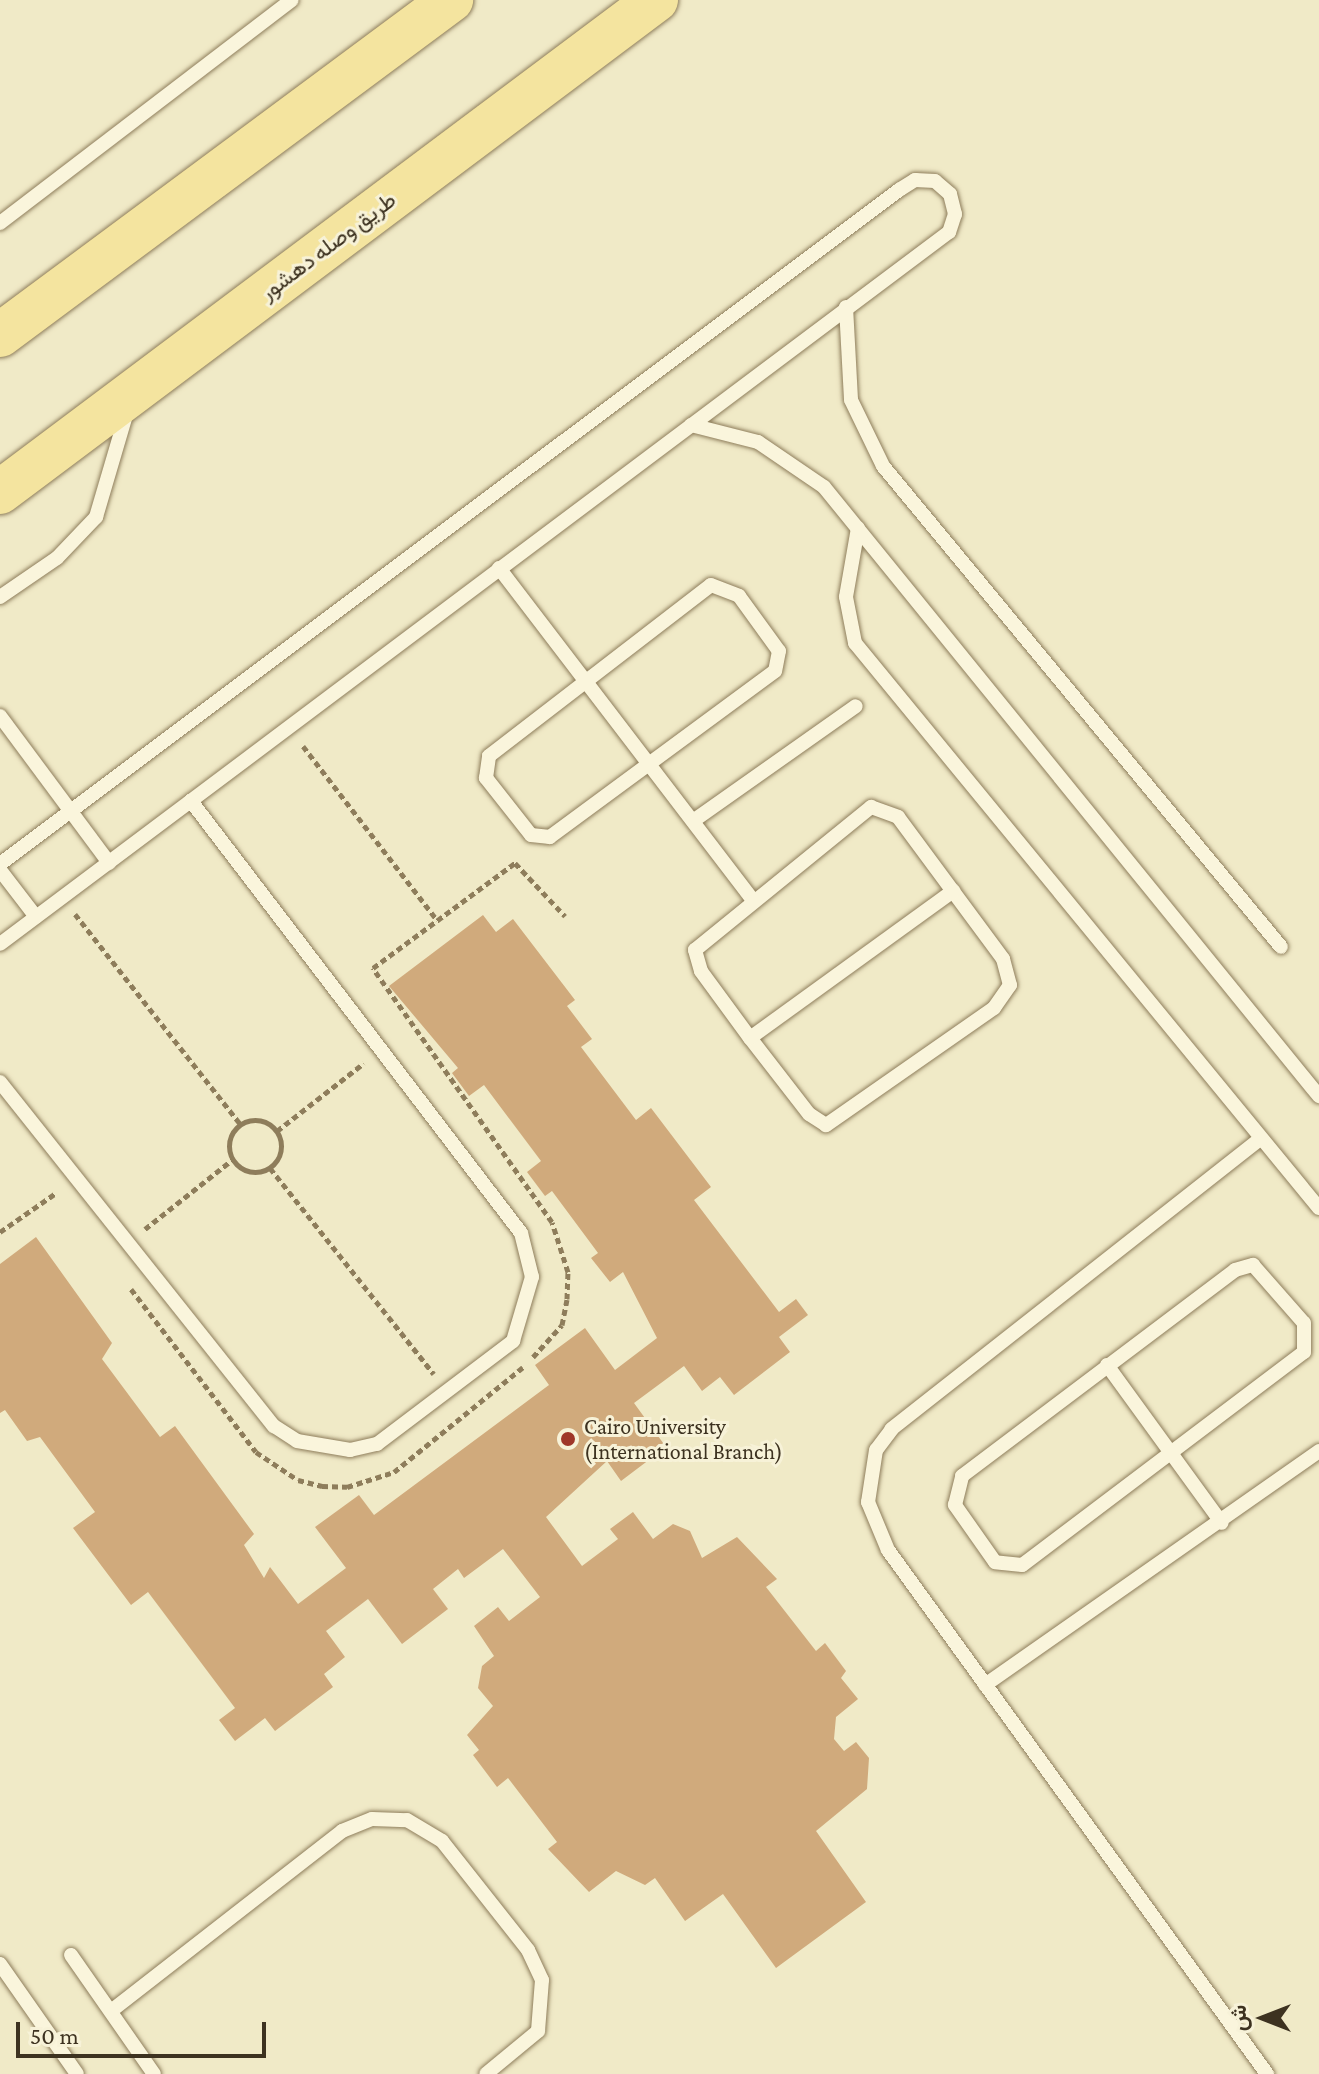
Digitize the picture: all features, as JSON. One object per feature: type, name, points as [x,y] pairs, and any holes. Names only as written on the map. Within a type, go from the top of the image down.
[{"type":"main road","points":[[0,335],[451,0]]},
{"type":"main road","name":"طريق وصله دهشور","points":[[0,492],[650,2]]},
{"type":"lane","points":[[0,223],[292,0]]},
{"type":"lane","points":[[0,944],[109,863],[499,568],[691,425],[846,307],[949,232],[953,204],[935,181],[915,180],[899,190],[0,867],[36,917]]},
{"type":"lane","points":[[846,307],[851,400],[883,466],[1281,947]]},
{"type":"lane","points":[[0,597],[57,558],[96,517],[131,394]]},
{"type":"lane","points":[[691,425],[781,455],[858,528],[1319,1096]]},
{"type":"lane","points":[[858,528],[846,597],[855,643],[1319,1208]]},
{"type":"lane","points":[[499,568],[751,898]]},
{"type":"lane","points":[[711,585],[739,596],[779,651],[775,671],[550,837],[531,835],[492,788],[489,756],[585,681],[711,585]]},
{"type":"lane","points":[[693,821],[856,706]]},
{"type":"lane","points":[[0,716],[6,738],[109,863]]},
{"type":"lane","points":[[0,1082],[274,1426],[297,1441],[337,1450],[377,1444],[498,1358],[519,1331],[531,1299],[529,1254],[508,1214],[191,801]]},
{"type":"lane","points":[[871,807],[898,817],[953,891],[1009,971],[1004,998],[845,1117],[816,1121],[701,971],[695,950],[751,898],[871,807]]},
{"type":"lane","points":[[750,1038],[953,891]]},
{"type":"lane","points":[[1260,1139],[912,1412],[876,1450],[868,1489],[875,1527],[985,1685],[1267,2074]]},
{"type":"lane","points":[[1243,1266],[1262,1268],[1304,1323],[1304,1352],[1022,1565],[995,1562],[961,1519],[955,1490],[962,1476],[1107,1365],[1243,1266]]},
{"type":"lane","points":[[1107,1365],[1222,1523]]},
{"type":"lane","points":[[985,1685],[1222,1523],[1319,1451]]},
{"type":"lane","points":[[111,2011],[342,1831],[372,1819],[407,1820],[442,1841],[528,1950],[542,1980],[538,2031],[486,2074]]},
{"type":"lane","points":[[71,1955],[154,2074]]},
{"type":"lane","points":[[0,1964],[77,2074]]},
{"type":"path","points":[[289,727],[437,920]]},
{"type":"path","points":[[122,1278],[256,1452],[298,1480],[372,1482],[467,1419],[562,1325],[568,1272],[552,1222],[373,968],[515,863],[565,916]]},
{"type":"path","points":[[62,898],[240,1124]]},
{"type":"path","points":[[277,1131],[381,1050]]},
{"type":"path","points":[[260,1120],[277,1131],[281,1151],[270,1168],[249,1172],[232,1160],[229,1141],[240,1124],[260,1120]]},
{"type":"path","points":[[128,1243],[232,1160]]},
{"type":"path","points":[[270,1168],[467,1419]]},
{"type":"path","points":[[0,1232],[55,1191],[64,1203]]},
{"type":"building","name":"Cairo University (International Branch)","points":[[483,915],[496,932],[513,919],[575,1000],[567,1006],[592,1039],[581,1047],[636,1120],[651,1108],[711,1187],[694,1200],[779,1312],[796,1299],[808,1315],[779,1337],[790,1352],[734,1395],[720,1377],[702,1391],[684,1366],[634,1403],[666,1447],[621,1481],[607,1461],[546,1517],[582,1566],[618,1539],[610,1529],[633,1512],[653,1539],[673,1524],[690,1531],[702,1558],[737,1537],[777,1579],[766,1587],[816,1651],[825,1643],[846,1671],[841,1678],[858,1699],[836,1717],[834,1739],[844,1751],[856,1742],[869,1758],[867,1789],[816,1831],[866,1902],[776,1968],[723,1894],[685,1921],[655,1878],[645,1885],[616,1871],[589,1892],[548,1849],[557,1842],[508,1778],[497,1787],[473,1755],[479,1750],[467,1735],[493,1706],[478,1688],[482,1666],[494,1656],[474,1626],[498,1607],[509,1621],[540,1597],[503,1549],[464,1578],[458,1569],[433,1589],[448,1609],[402,1644],[368,1599],[326,1631],[345,1657],[324,1674],[333,1687],[275,1731],[265,1718],[235,1741],[219,1720],[235,1708],[148,1592],[131,1605],[73,1528],[95,1512],[40,1437],[27,1441],[5,1410],[0,1413],[0,1264],[36,1237],[112,1343],[102,1359],[160,1437],[175,1426],[254,1534],[244,1545],[264,1578],[270,1567],[298,1604],[346,1568],[315,1527],[359,1495],[374,1515],[549,1385],[535,1365],[585,1328],[615,1370],[657,1338],[623,1272],[610,1282],[591,1258],[598,1253],[552,1191],[545,1196],[527,1172],[541,1161],[484,1085],[469,1096],[452,1073],[458,1068],[389,986]]},
{"type":"place","name":"Cairo University (International Branch)","points":[[568,1439]]}]
